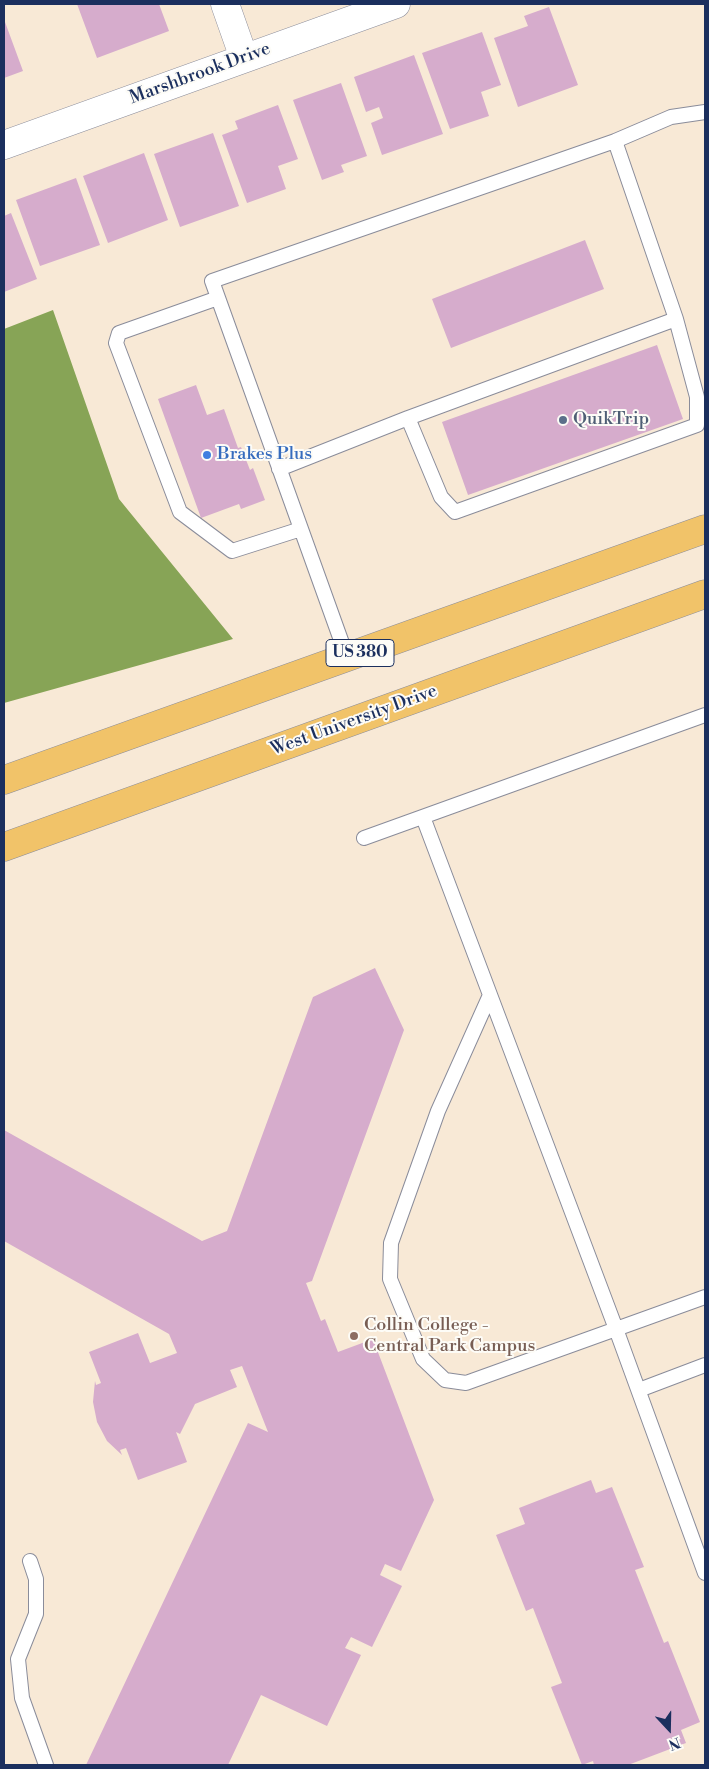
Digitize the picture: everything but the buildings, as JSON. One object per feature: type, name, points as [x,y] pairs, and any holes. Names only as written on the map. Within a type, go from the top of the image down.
[{"type":"highway","name":"US 380","points":[[4,780],[705,529]]},
{"type":"highway","name":"West University Drive","points":[[4,847],[705,594]]},
{"type":"street","points":[[225,4],[244,58]]},
{"type":"street","name":"Marshbrook Drive","points":[[4,145],[396,4]]},
{"type":"lane","points":[[347,657],[212,281],[615,141],[671,117],[705,112]]},
{"type":"lane","points":[[408,418],[441,497],[455,512],[697,424],[697,397],[676,320],[615,141]]},
{"type":"lane","points":[[218,298],[119,333],[116,343],[180,512],[232,550],[301,529]]},
{"type":"lane","points":[[279,469],[408,418],[676,320]]},
{"type":"lane","points":[[364,838],[705,715]]},
{"type":"lane","points":[[422,816],[639,1390],[705,1573]]},
{"type":"lane","points":[[490,995],[438,1110],[391,1243],[390,1279],[423,1359],[445,1380],[466,1383],[705,1297]]},
{"type":"lane","points":[[639,1390],[705,1365]]},
{"type":"lane","points":[[30,1561],[36,1578],[36,1614],[18,1659],[22,1698],[46,1765]]},
{"type":"green space","points":[[53,310],[119,499],[233,639],[4,703],[4,329]]},
{"type":"place","name":"QuikTrip","points":[[563,420]]},
{"type":"place","name":"Brakes Plus","points":[[207,455]]},
{"type":"place","name":"Collin College - Central Park Campus","points":[[354,1336]]}]
